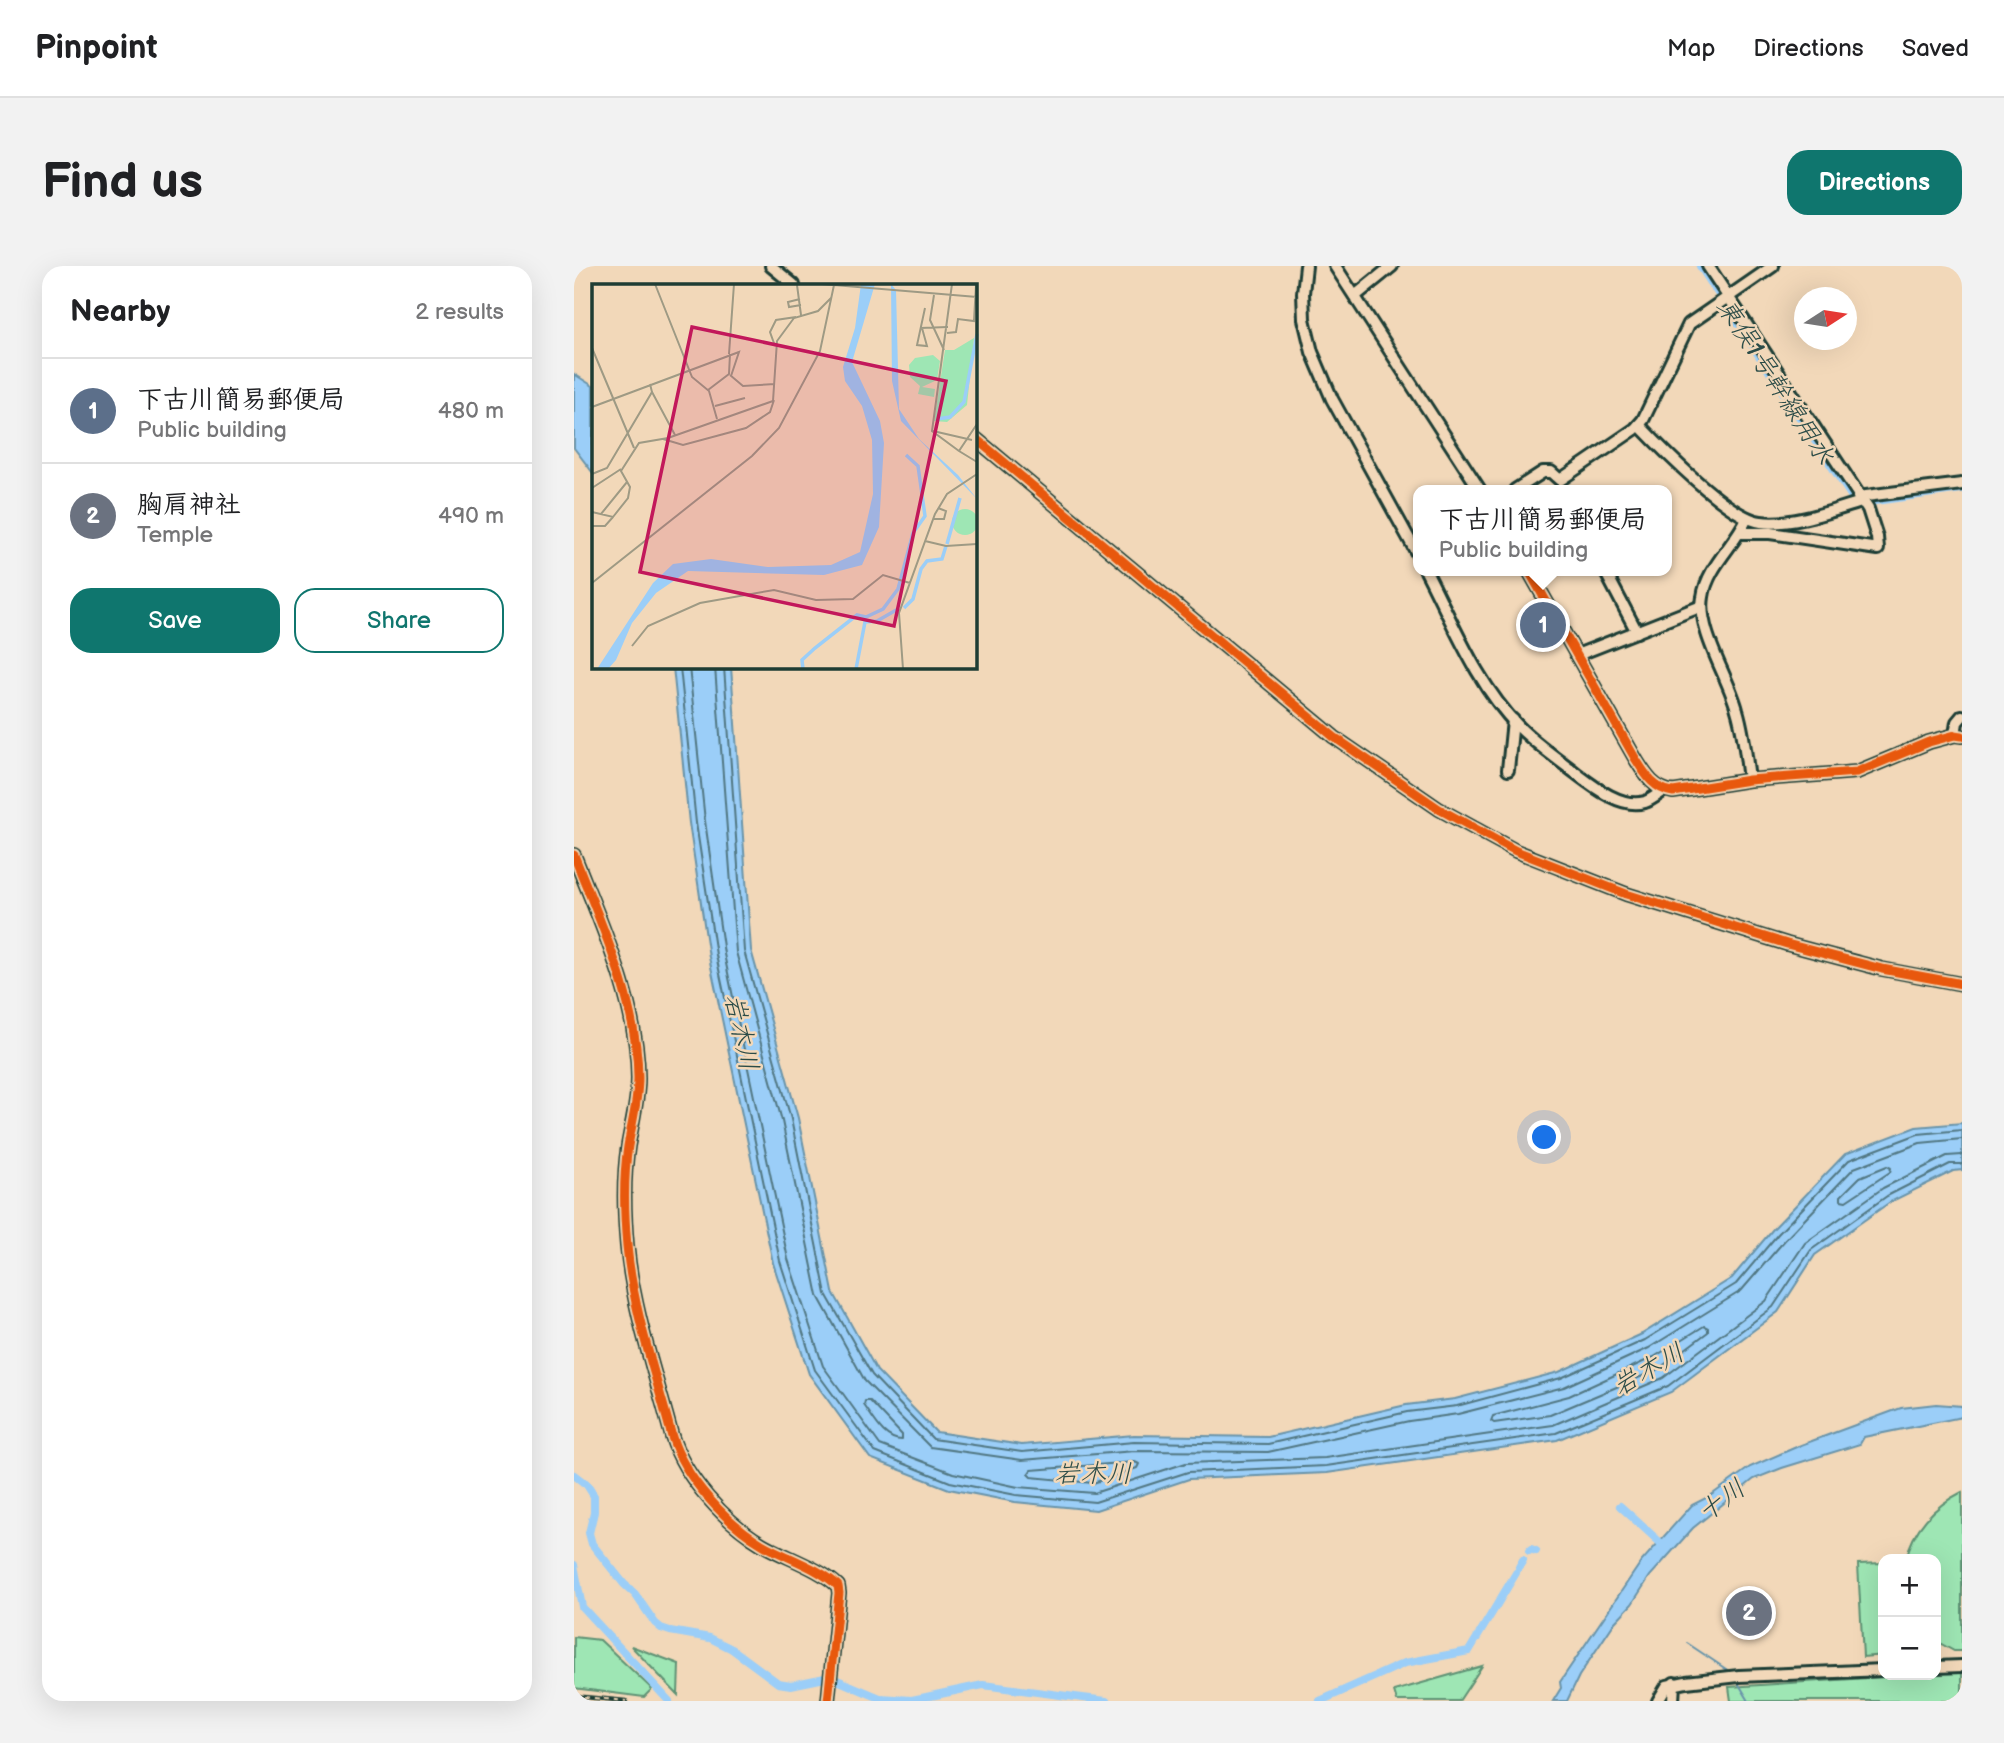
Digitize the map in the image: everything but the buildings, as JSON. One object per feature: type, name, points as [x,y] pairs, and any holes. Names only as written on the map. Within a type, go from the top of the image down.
[{"type":"street","points":[[771,266],[793,284]]},
{"type":"street","points":[[1306,266],[1304,319],[1312,352],[1332,399],[1413,546]]},
{"type":"street","points":[[1335,266],[1477,485]]},
{"type":"street","points":[[1355,296],[1392,266]]},
{"type":"street","points":[[1708,266],[1725,299],[1868,509],[1878,549],[1770,533],[1740,533]]},
{"type":"street","points":[[1523,485],[1543,472],[1551,472],[1563,485],[1639,425],[1689,324],[1773,266]]},
{"type":"street","points":[[1639,425],[1688,473],[1747,518],[1760,522],[1811,517],[1860,500],[1962,484]]},
{"type":"street","points":[[976,439],[1334,737],[1438,809],[1516,851],[1626,894],[1787,944],[1882,969],[1962,984]]},
{"type":"street","points":[[1747,518],[1707,582],[1702,607],[1714,652],[1737,709],[1749,780]]},
{"type":"street","points":[[1429,576],[1479,672],[1513,720],[1541,747],[1608,795],[1633,803],[1645,802],[1663,791]]},
{"type":"street","points":[[1533,576],[1647,778],[1663,791],[1673,792],[1749,780],[1857,772],[1929,741],[1959,736],[1957,722],[1962,716]]},
{"type":"street","points":[[1608,576],[1637,632]]},
{"type":"street","points":[[1577,655],[1702,607]]},
{"type":"street","points":[[1508,771],[1513,720]]},
{"type":"street","points":[[574,855],[604,931],[636,1043],[637,1103],[628,1148],[624,1195],[628,1249],[638,1310],[677,1451],[691,1476],[741,1530],[838,1586],[828,1701]]},
{"type":"street","points":[[1941,1667],[1962,1665]]},
{"type":"street","points":[[1658,1701],[1667,1686],[1674,1684],[1739,1676],[1878,1670]]},
{"type":"street","points":[[1674,1684],[1674,1701]]},
{"type":"green space","points":[[1962,1492],[1962,1651],[1954,1651],[1941,1644],[1941,1554],[1907,1554],[1919,1528],[1934,1511]]},
{"type":"green space","points":[[1878,1563],[1878,1656],[1863,1657],[1858,1564]]},
{"type":"green space","points":[[574,1637],[600,1640],[652,1689],[644,1697],[574,1688]]},
{"type":"green space","points":[[631,1646],[679,1664],[678,1695]]},
{"type":"green space","points":[[1482,1666],[1459,1701],[1397,1701],[1394,1691]]},
{"type":"green space","points":[[1962,1672],[1962,1701],[1731,1701],[1729,1687],[1878,1677],[1878,1680],[1941,1680],[1941,1673]]},
{"type":"water","points":[[574,374],[592,385],[592,472],[574,448]]},
{"type":"water","name":"岩木川","points":[[673,668],[731,668],[751,950],[798,1118],[833,1292],[877,1371],[936,1432],[1022,1445],[1134,1435],[1268,1437],[1406,1405],[1455,1399],[1559,1372],[1642,1334],[1732,1278],[1773,1229],[1845,1154],[1916,1127],[1962,1123],[1962,1170],[1953,1171],[1890,1202],[1815,1255],[1778,1312],[1671,1392],[1557,1440],[1327,1473],[1189,1479],[1096,1510],[1015,1502],[949,1489],[870,1458],[809,1374],[773,1263],[709,957],[689,823]]},
{"type":"water","name":"十川","points":[[1936,1404],[1962,1406],[1962,1417],[1864,1437],[1860,1444],[1754,1479],[1693,1528],[1650,1576],[1632,1604],[1615,1622],[1579,1676],[1567,1701],[1553,1701],[1561,1688],[1560,1682],[1641,1562],[1692,1505],[1710,1496],[1750,1467],[1801,1445],[1901,1408]]},
{"type":"waterway","name":"東俣1号幹線用水","points":[[1700,266],[1852,497]]},
{"type":"waterway","name":"東俣1号幹線用水","points":[[1868,502],[1962,489]]},
{"type":"waterway","points":[[574,1475],[587,1485],[594,1496],[594,1512],[589,1533],[592,1544],[635,1594],[655,1623],[670,1631],[710,1638],[732,1649],[778,1683],[791,1685],[825,1678],[837,1680],[880,1698],[912,1700],[983,1685],[1106,1701]]},
{"type":"waterway","points":[[1620,1506],[1664,1546]]},
{"type":"waterway","points":[[1529,1551],[1536,1551]]},
{"type":"waterway","points":[[1519,1567],[1523,1560]]},
{"type":"waterway","points":[[574,1565],[582,1607],[669,1701]]},
{"type":"waterway","points":[[1320,1701],[1405,1663],[1469,1651],[1516,1573]]},
{"type":"waterway","points":[[1687,1643],[1729,1671]]},
{"type":"waterway","points":[[1737,1681],[1749,1701]]},
{"type":"railway","points":[[574,1696],[626,1701]]},
{"type":"cycle path","points":[[976,439],[1334,737],[1439,809],[1516,851],[1626,894],[1787,944],[1882,969],[1962,984]]},
{"type":"cycle path","points":[[1532,576],[1639,764],[1650,780],[1660,788],[1673,792],[1749,780],[1857,772],[1929,742],[1955,735],[1962,736]]},
{"type":"cycle path","points":[[574,855],[616,964],[632,1021],[638,1078],[625,1171],[627,1246],[640,1319],[672,1437],[696,1483],[734,1524],[762,1544],[812,1568],[838,1586],[828,1701]]},
{"type":"place","name":"下古川簡易郵便局","points":[[1543,625]]},
{"type":"place","name":"胸肩神社","points":[[1749,1613]]}]
